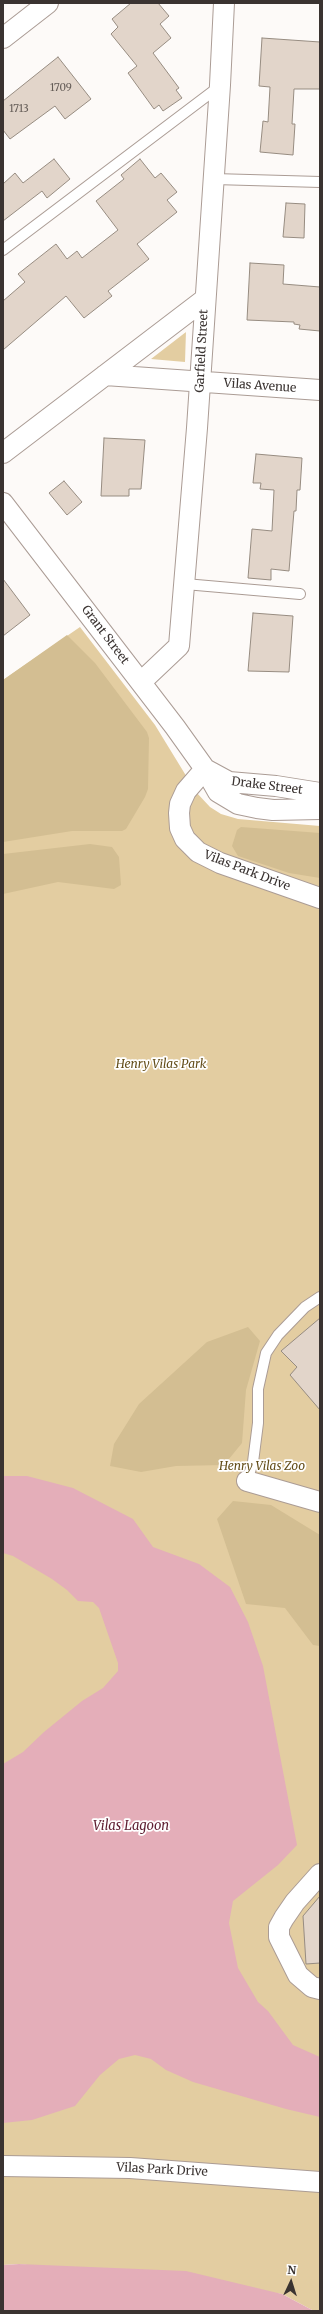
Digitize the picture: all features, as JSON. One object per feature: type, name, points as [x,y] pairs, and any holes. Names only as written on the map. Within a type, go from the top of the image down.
[{"type":"street","points":[[3,38],[48,3]]},
{"type":"street","name":"Garfield Street","points":[[141,682],[179,646],[200,381],[220,85],[224,3]]},
{"type":"street","points":[[3,453],[205,299]]},
{"type":"street","name":"Vilas Avenue","points":[[105,375],[320,390]]},
{"type":"street","name":"Grant Street","points":[[3,503],[141,682],[205,769]]},
{"type":"street","name":"Drake Street","points":[[205,769],[229,782],[276,786],[320,793]]},
{"type":"street","name":"Drake Street","points":[[205,769],[218,792],[238,804],[273,810],[320,809]]},
{"type":"street","name":"Vilas Park Drive","points":[[205,769],[186,791],[180,804],[178,813],[180,828],[185,839],[198,852],[220,863],[320,898]]},
{"type":"street","points":[[246,1481],[320,1502]]},
{"type":"street","points":[[320,1874],[295,1902],[284,1918],[279,1927],[279,1937],[298,1975],[312,1987],[320,1989]]},
{"type":"street","name":"Vilas Park Drive","points":[[3,2166],[138,2168],[320,2182]]},
{"type":"lane","points":[[3,250],[220,85]]},
{"type":"lane","points":[[214,179],[320,182]]},
{"type":"lane","points":[[185,584],[300,594]]},
{"type":"lane","points":[[246,1481],[253,1462],[258,1422],[258,1389],[266,1353],[278,1335],[305,1307],[320,1297]]},
{"type":"green space","points":[[186,332],[185,362],[151,359]]},
{"type":"green space","name":"Henry Vilas Park","points":[[80,627],[155,725],[196,792],[210,807],[221,814],[238,819],[320,826],[320,2311],[314,2311],[282,2294],[19,2264],[3,2265],[3,680]]},
{"type":"shaded area","points":[[67,635],[95,663],[147,732],[149,738],[148,789],[145,797],[126,829],[122,831],[72,831],[3,842],[3,680]]},
{"type":"shaded area","points":[[241,827],[320,833],[320,878],[289,873],[238,856],[232,846],[237,830]]},
{"type":"shaded area","points":[[90,844],[112,847],[119,857],[121,885],[114,889],[58,882],[3,894],[3,854]]},
{"type":"shaded area","points":[[248,1327],[260,1341],[246,1390],[242,1443],[224,1465],[176,1466],[141,1472],[110,1466],[114,1444],[139,1404],[207,1342]]},
{"type":"shaded area","points":[[233,1501],[271,1505],[320,1535],[320,1646],[313,1645],[285,1608],[246,1604],[217,1519]]},
{"type":"water","name":"Vilas Lagoon","points":[[3,1476],[27,1476],[73,1488],[133,1519],[153,1547],[199,1564],[230,1587],[248,1622],[263,1666],[297,1845],[278,1865],[233,1901],[229,1923],[238,1968],[258,2002],[268,2011],[293,2045],[320,2057],[320,2117],[286,2109],[193,2082],[166,2070],[151,2059],[135,2055],[119,2059],[100,2075],[75,2106],[32,2120],[3,2123],[3,1764],[23,1752],[44,1732],[82,1701],[103,1688],[118,1671],[118,1663],[99,1608],[93,1602],[78,1601],[67,1590],[52,1579],[13,1556],[3,1553]]},
{"type":"water","points":[[19,2264],[186,2271],[282,2294],[314,2311],[3,2311],[3,2265]]},
{"type":"building","points":[[131,3],[158,3],[169,16],[160,24],[171,38],[153,53],[179,88],[176,90],[182,98],[163,111],[159,105],[154,109],[128,73],[137,66],[111,34],[118,27],[112,19]]},
{"type":"building","points":[[262,38],[320,42],[320,89],[294,89],[292,124],[295,124],[293,155],[260,152],[263,121],[268,122],[270,87],[259,86]]},
{"type":"building","points":[[58,57],[91,99],[65,119],[55,106],[10,139],[3,130],[3,101]]},
{"type":"building","points":[[54,159],[70,179],[47,198],[42,191],[3,221],[3,184],[15,173],[23,183]]},
{"type":"building","points":[[140,159],[155,178],[161,173],[177,192],[167,200],[177,212],[137,244],[149,259],[108,291],[112,296],[84,318],[66,296],[3,350],[3,301],[25,282],[18,274],[56,244],[67,259],[77,251],[82,258],[118,230],[96,201],[124,179],[121,175]]},
{"type":"building","points":[[286,203],[305,204],[304,238],[283,237]]},
{"type":"building","points":[[250,263],[284,265],[283,284],[320,287],[320,331],[299,329],[300,325],[294,324],[294,322],[247,320]]},
{"type":"building","points":[[104,438],[145,440],[141,489],[129,489],[129,496],[101,496]]},
{"type":"building","points":[[256,454],[302,458],[300,490],[297,490],[296,511],[294,511],[289,571],[271,569],[271,580],[248,578],[252,529],[272,531],[274,490],[260,489],[261,483],[253,483]]},
{"type":"building","points":[[64,481],[82,502],[67,515],[49,493]]},
{"type":"building","points":[[3,579],[30,615],[3,636]]},
{"type":"building","points":[[253,613],[293,616],[289,672],[248,671]]},
{"type":"building","points":[[320,1318],[320,1410],[290,1375],[297,1367],[281,1351]]},
{"type":"building","points":[[320,1896],[320,1963],[306,1964],[303,1916]]},
{"type":"park label","name":"Henry Vilas Zoo","points":[[262,1467]]}]
